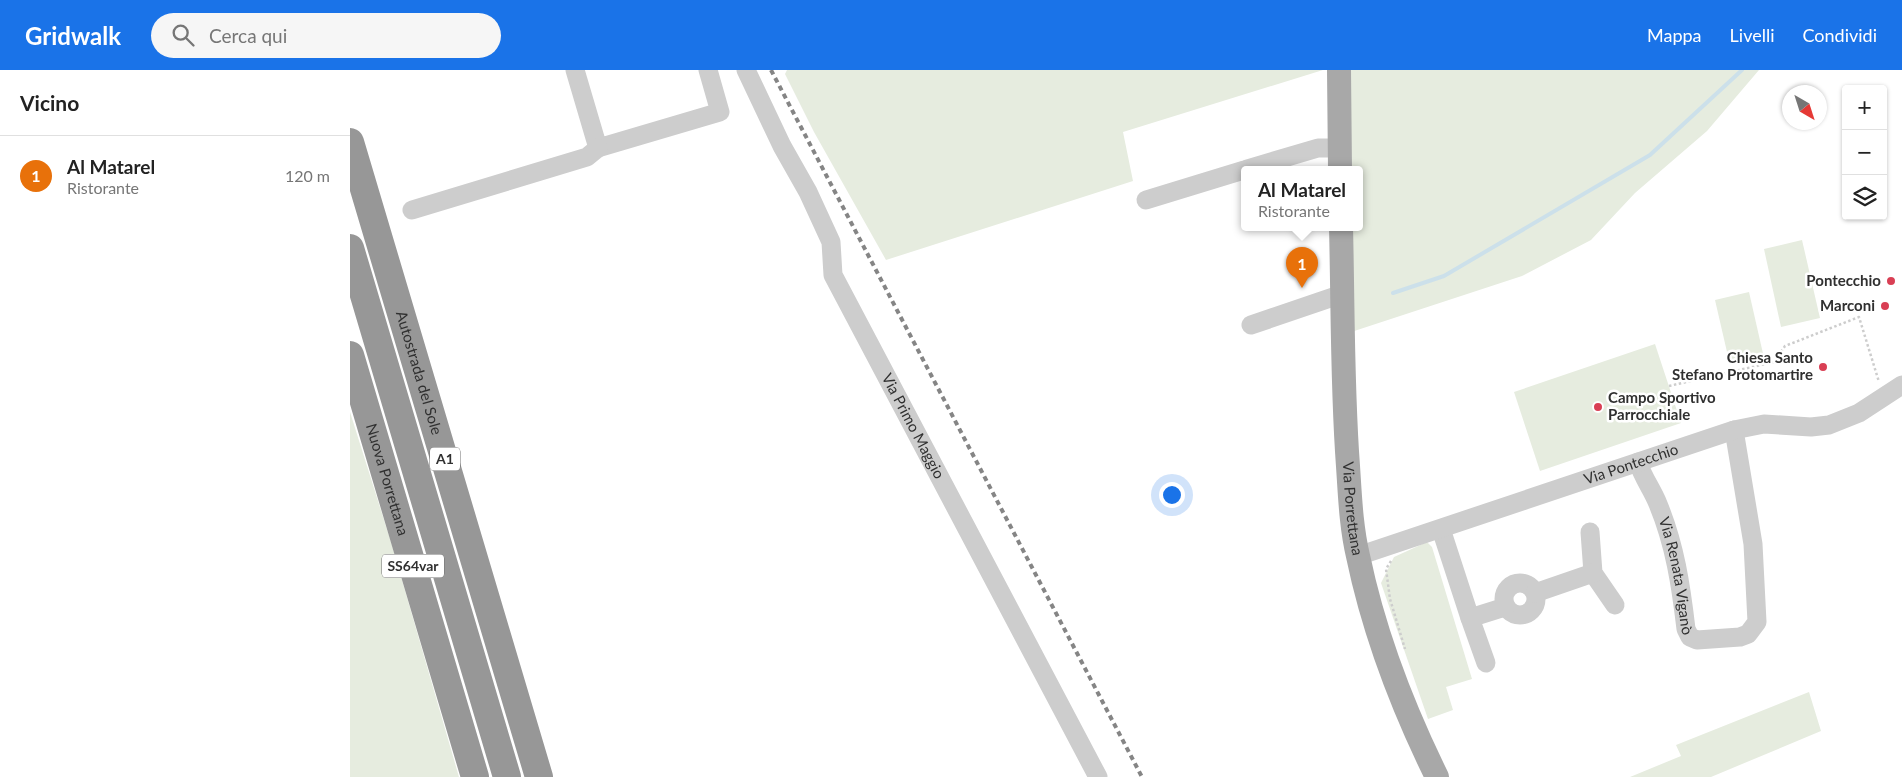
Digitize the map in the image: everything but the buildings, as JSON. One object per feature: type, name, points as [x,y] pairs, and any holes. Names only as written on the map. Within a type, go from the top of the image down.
[{"type":"highway","name":"Autostrada del Sole","points":[[350,142],[539,777]]},
{"type":"highway","name":"Autostrada del Sole","points":[[350,248],[507,777]]},
{"type":"highway","name":"Nuova Porrettana","points":[[350,355],[475,777]]},
{"type":"main road","points":[[1339,70],[1339,159]]},
{"type":"main road","name":"Via Porrettana","points":[[1341,231],[1344,419],[1352,518],[1358,556],[1380,639],[1410,722],[1437,777]]},
{"type":"street","points":[[575,70],[598,148]]},
{"type":"street","points":[[412,210],[587,157],[598,148],[720,112],[708,70]]},
{"type":"street","name":"Via Primo Maggio","points":[[746,70],[782,146],[808,192],[831,242],[833,275],[1098,777]]},
{"type":"street","points":[[1259,166],[1318,148],[1339,159]]},
{"type":"street","points":[[1146,200],[1241,172]]},
{"type":"street","points":[[1251,325],[1342,294]]},
{"type":"street","name":"Via Pontecchio","points":[[1358,556],[1734,430],[1764,424],[1811,427],[1829,425],[1859,412],[1902,385]]},
{"type":"street","name":"Via Renata Viganò","points":[[1638,462],[1642,475],[1658,503],[1678,562],[1686,629],[1690,637],[1697,640],[1740,637],[1748,634],[1757,622],[1753,544],[1734,430]]},
{"type":"street","points":[[1441,529],[1486,663]]},
{"type":"street","points":[[1590,532],[1593,574],[1615,605]]},
{"type":"street","points":[[1470,618],[1505,607],[1505,592],[1517,583],[1531,587],[1535,594],[1593,574]]},
{"type":"path","points":[[1669,386],[1774,362],[1785,346],[1859,318],[1884,397]]},
{"type":"path","points":[[1394,558],[1386,569],[1390,599],[1406,656]]},
{"type":"shaded area","points":[[787,70],[1323,70],[1123,132],[1133,181],[886,260],[814,132],[785,74]]},
{"type":"shaded area","points":[[1335,70],[1759,70],[1707,131],[1635,193],[1591,240],[1522,276],[1339,336],[1334,231],[1363,231],[1363,166],[1334,166]]},
{"type":"shaded area","points":[[1802,240],[1820,318],[1781,327],[1764,249]]},
{"type":"shaded area","points":[[1749,292],[1764,358],[1730,365],[1715,300]]},
{"type":"shaded area","name":"Campo Sportivo Parrocchiale","points":[[1655,344],[1681,423],[1540,471],[1514,392]]},
{"type":"shaded area","points":[[350,412],[391,542],[459,777],[350,777]]},
{"type":"shaded area","points":[[1427,542],[1432,547],[1472,679],[1446,687],[1453,710],[1428,719],[1381,583],[1394,557]]},
{"type":"shaded area","points":[[1809,692],[1821,731],[1711,777],[1630,777],[1681,756],[1676,745]]},
{"type":"waterway","points":[[1393,293],[1444,276],[1650,155],[1742,70]]},
{"type":"railway","points":[[771,70],[1142,777]]},
{"type":"place","name":"Pontecchio","points":[[1891,281]]},
{"type":"place","name":"Al Matarel","points":[[1302,288]]},
{"type":"place","name":"Marconi","points":[[1885,306]]},
{"type":"place","name":"Chiesa Santo Stefano Protomartire","points":[[1823,367]]},
{"type":"place","name":"Campo Sportivo Parrocchiale","points":[[1598,407]]}]
